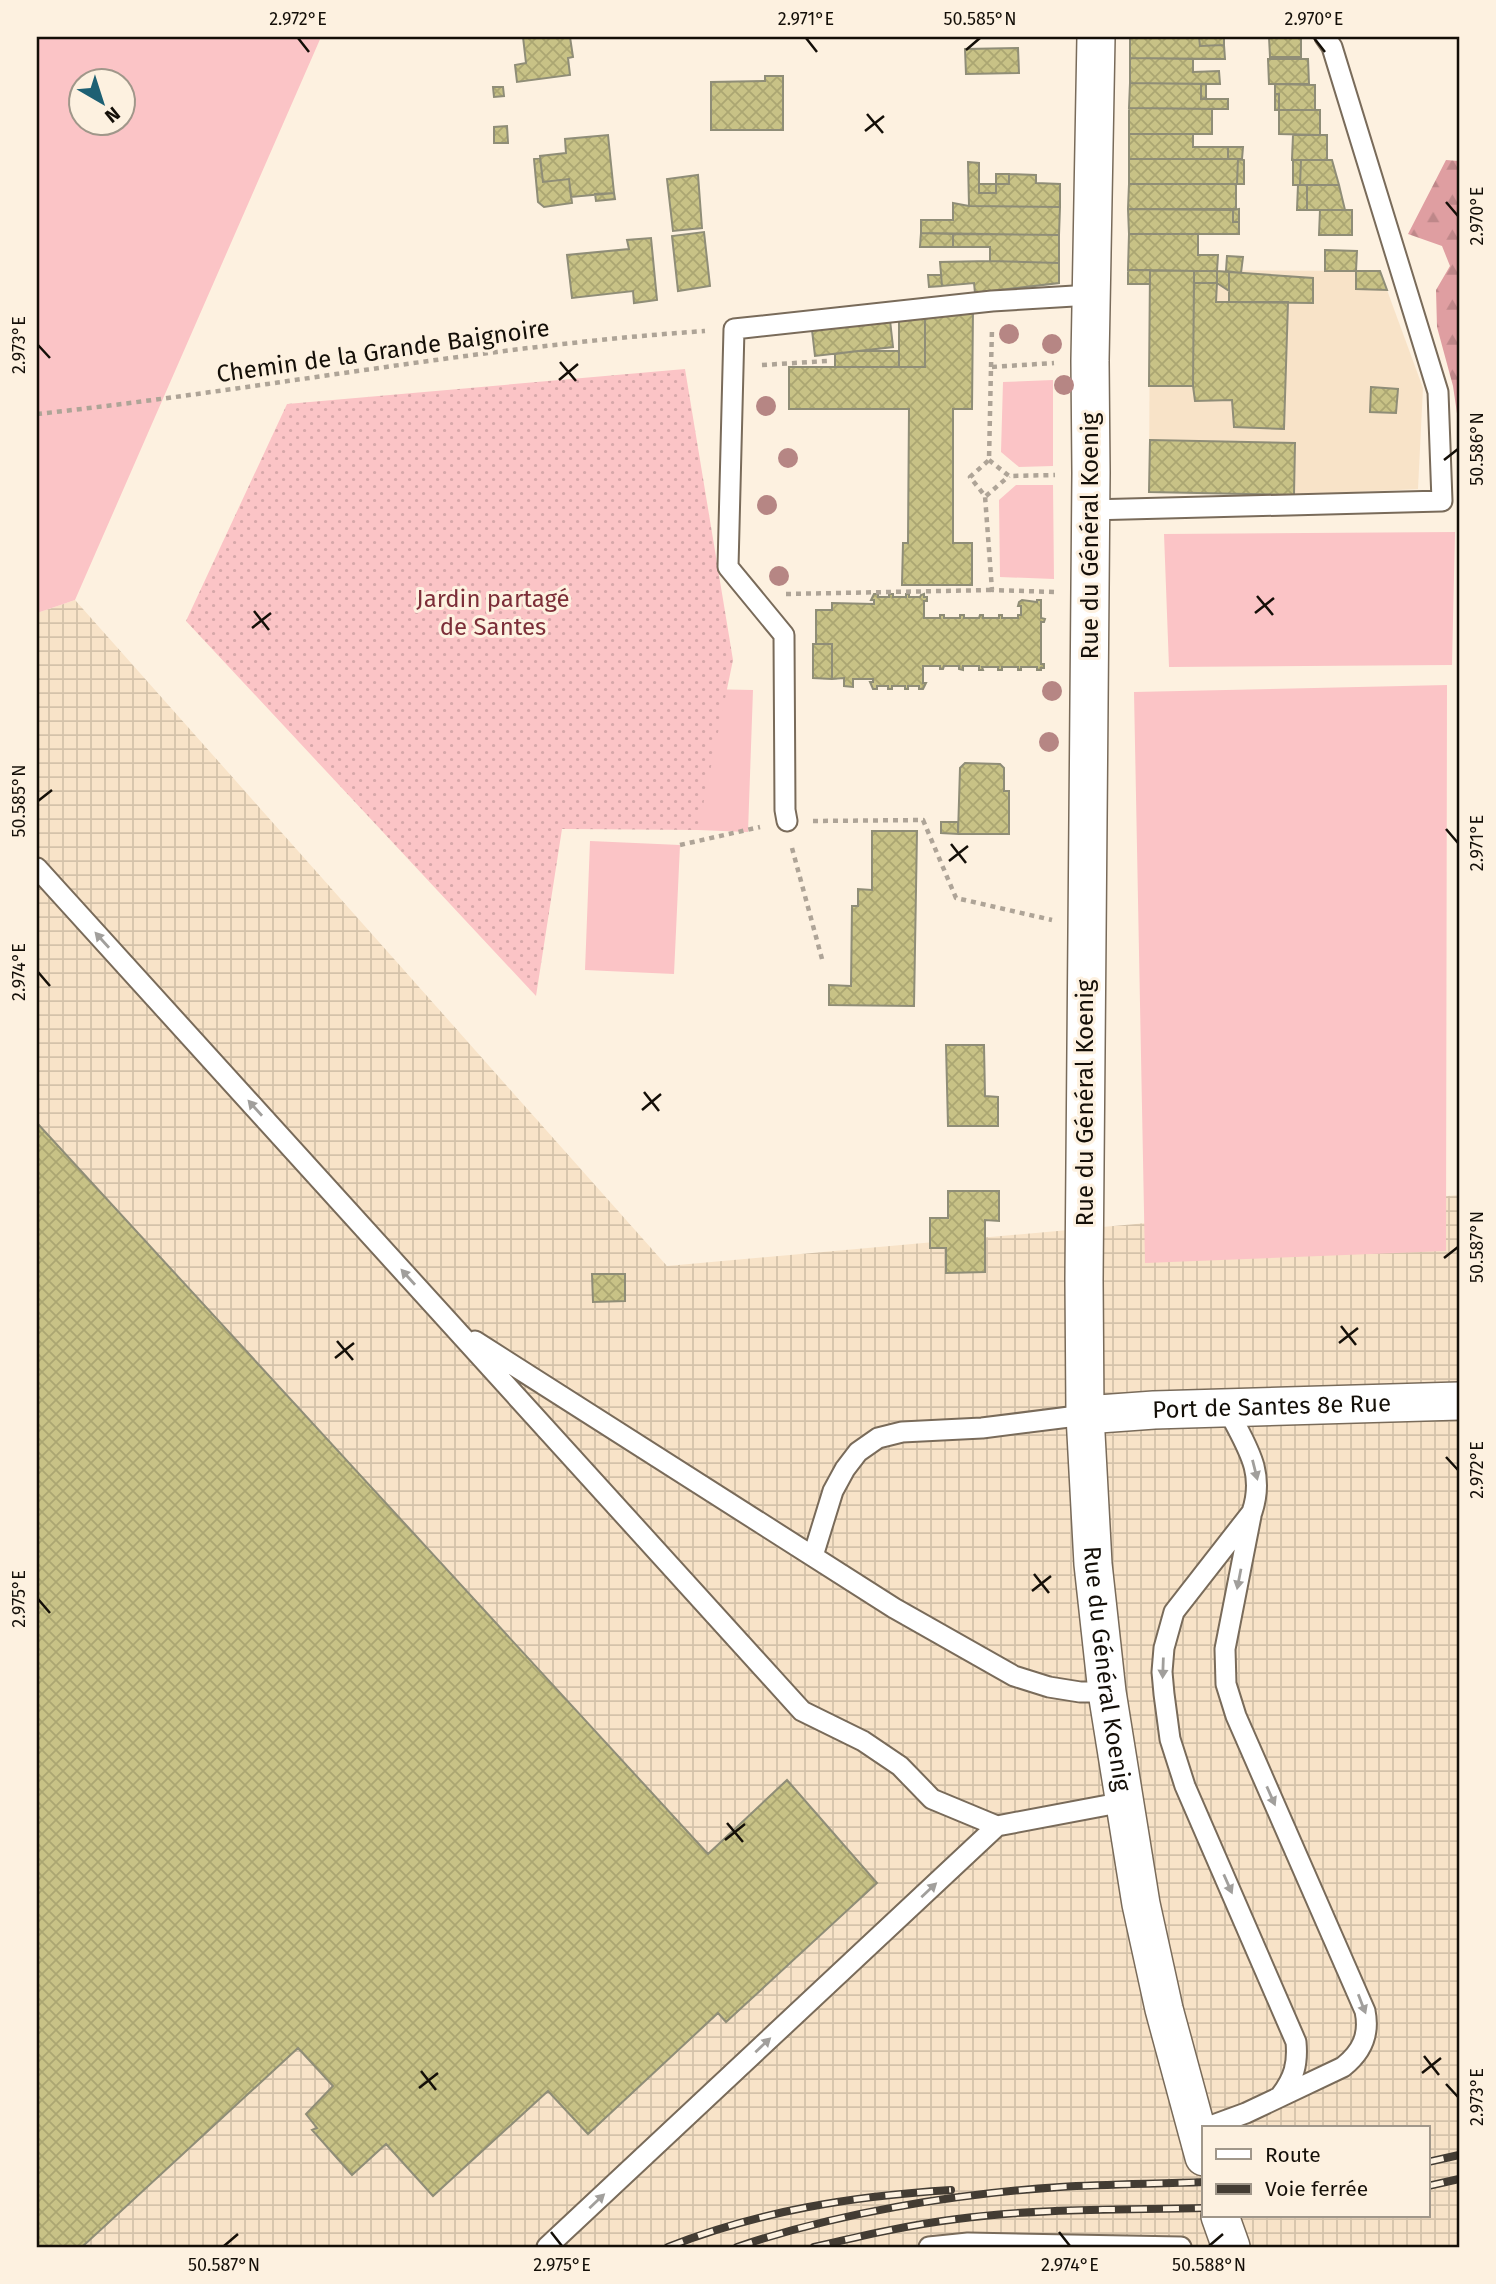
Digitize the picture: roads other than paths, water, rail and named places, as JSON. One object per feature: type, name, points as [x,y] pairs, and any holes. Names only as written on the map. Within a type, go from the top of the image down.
[{"type":"street","name":"Rue du Général Koenig","points":[[1096,37],[1090,361],[1085,1415],[1093,1564],[1107,1692],[1124,1802],[1144,1922],[1164,2009],[1202,2133]]},
{"type":"street","name":"Port de Santes 8e Rue","points":[[1085,1415],[1154,1410],[1459,1401]]},
{"type":"street","points":[[1221,2218],[1231,2247]]},
{"type":"lane","points":[[1089,510],[1442,501],[1438,392],[1332,47],[1325,37]]},
{"type":"lane","points":[[787,821],[784,635],[728,567],[734,328],[992,301],[1091,295]]},
{"type":"lane","points":[[37,868],[802,1711],[863,1741],[900,1766],[932,1799],[997,1826]]},
{"type":"lane","points":[[454,1328],[894,1608],[1014,1676],[1049,1687],[1080,1692],[1107,1692]]},
{"type":"lane","points":[[1221,2126],[1349,2063],[1362,2047],[1368,2024],[1365,2011],[1236,1716],[1226,1684],[1225,1649],[1257,1496],[1256,1470],[1227,1408]]},
{"type":"lane","points":[[813,1556],[833,1491],[845,1469],[858,1452],[878,1438],[902,1432],[982,1428],[1085,1415]]},
{"type":"lane","points":[[1252,1512],[1174,1612],[1166,1639],[1162,1672],[1170,1739],[1185,1786],[1296,2042],[1292,2081],[1281,2095]]},
{"type":"lane","points":[[547,2247],[997,1826],[1124,1802]]},
{"type":"lane","points":[[929,2247],[968,2243],[1181,2247]]},
{"type":"railway","points":[[1430,2162],[1459,2155]]},
{"type":"railway","points":[[1430,2186],[1459,2179]]},
{"type":"railway","points":[[737,2247],[815,2224],[938,2200],[1060,2187],[1202,2182]]},
{"type":"railway","points":[[668,2247],[702,2234],[807,2207],[878,2196],[951,2190]]},
{"type":"railway","points":[[814,2247],[939,2221],[988,2215],[1202,2208]]},
{"type":"park label","name":"Jardin partagé de Santes","points":[[493,613]]}]
